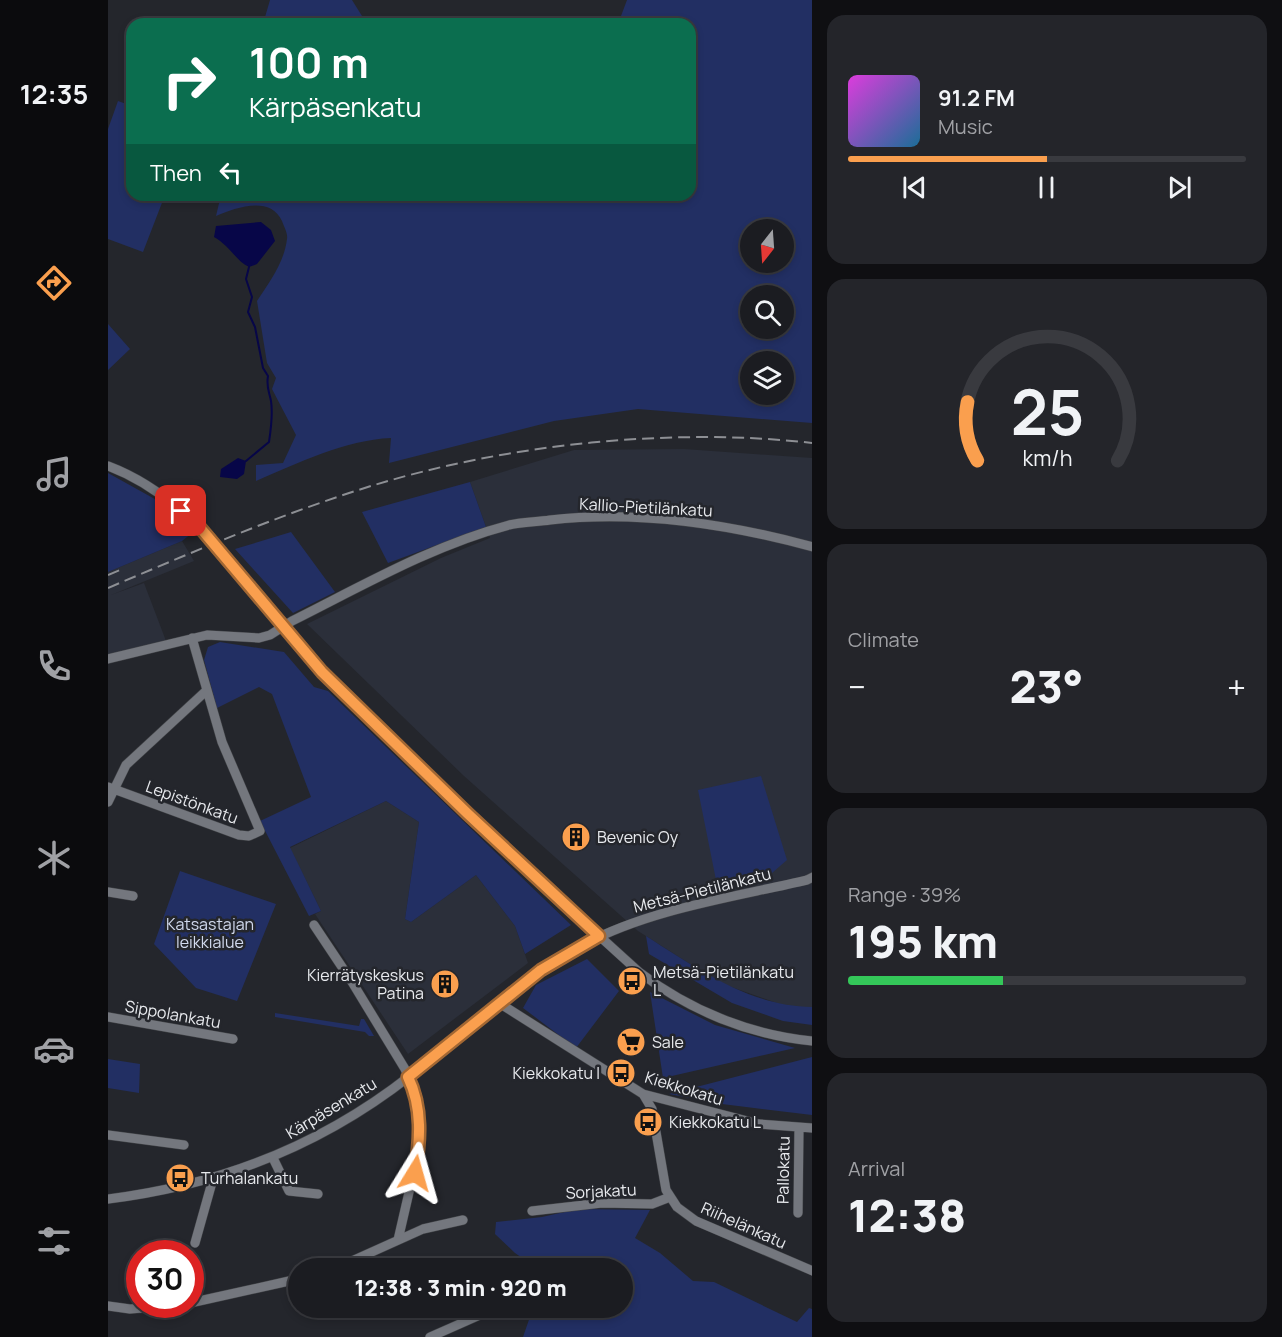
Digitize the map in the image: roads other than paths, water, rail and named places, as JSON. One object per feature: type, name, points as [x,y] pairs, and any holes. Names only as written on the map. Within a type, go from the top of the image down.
[{"type":"street","points":[[108,466],[138,480],[197,524],[322,672],[599,936],[666,993],[694,1007],[760,1032],[812,1041]]},
{"type":"street","name":"Kallio-Pietilänkatu","points":[[108,659],[192,638],[224,634],[259,639],[446,546],[511,525],[571,518],[659,520],[756,533],[812,547]]},
{"type":"street","points":[[108,802],[111,788],[126,765],[206,691],[192,638]]},
{"type":"street","name":"Lepistönkatu","points":[[111,788],[239,835],[249,836],[261,831],[233,773],[206,691]]},
{"type":"street","name":"Metsä-Pietilänkatu","points":[[599,936],[632,922],[812,878]]},
{"type":"street","points":[[108,892],[133,896]]},
{"type":"street","points":[[314,925],[352,982],[417,1095],[419,1149],[398,1240]]},
{"type":"street","name":"Kärpäsenkatu","points":[[108,1199],[144,1195],[209,1179],[273,1158],[308,1142],[408,1077],[541,970],[599,936]]},
{"type":"street","name":"Kiekkokatu","points":[[499,1003],[643,1094],[717,1115],[759,1124],[812,1128]]},
{"type":"street","name":"Sippolankatu","points":[[108,1017],[232,1039]]},
{"type":"street","points":[[643,1094],[652,1109],[670,1197]]},
{"type":"street","name":"Pallokatu","points":[[798,1212],[799,1128]]},
{"type":"street","points":[[108,1135],[184,1145]]},
{"type":"street","points":[[273,1158],[289,1191],[318,1194]]},
{"type":"street","points":[[196,1240],[211,1186],[209,1179]]},
{"type":"street","name":"Sorjakatu","points":[[532,1211],[602,1203],[652,1204],[670,1197]]},
{"type":"street","name":"Riihelänkatu","points":[[670,1197],[686,1215],[696,1221],[812,1271]]},
{"type":"street","points":[[358,1258],[423,1229],[463,1220]]},
{"type":"street","points":[[204,1300],[288,1281]]},
{"type":"street","points":[[108,1306],[126,1308]]},
{"type":"street","points":[[430,1337],[473,1318]]},
{"type":"street","points":[[450,1328],[455,1337]]},
{"type":"waterway","points":[[246,461],[269,442],[272,416],[268,376],[263,368],[255,327],[248,312],[252,297],[246,279],[249,267]]},
{"type":"railway","points":[[108,588],[238,534],[337,497],[423,471],[478,459],[533,450],[646,438],[703,437],[812,443]]},
{"type":"railway","points":[[108,575],[120,570]]},
{"type":"place","name":"Bevenic Oy","points":[[576,837]]},
{"type":"place","name":"Metsä-Pietilänkatu L","points":[[632,981]]},
{"type":"place","name":"Kierrätyskeskus Patina","points":[[445,984]]},
{"type":"place","name":"Sale","points":[[631,1042]]},
{"type":"place","name":"Kiekkokatu I","points":[[621,1073]]},
{"type":"place","name":"Kiekkokatu L","points":[[648,1122]]},
{"type":"place","name":"Turhalankatu","points":[[180,1178]]},
{"type":"park label","name":"Katsastajan leikkialue","points":[[210,933]]}]
